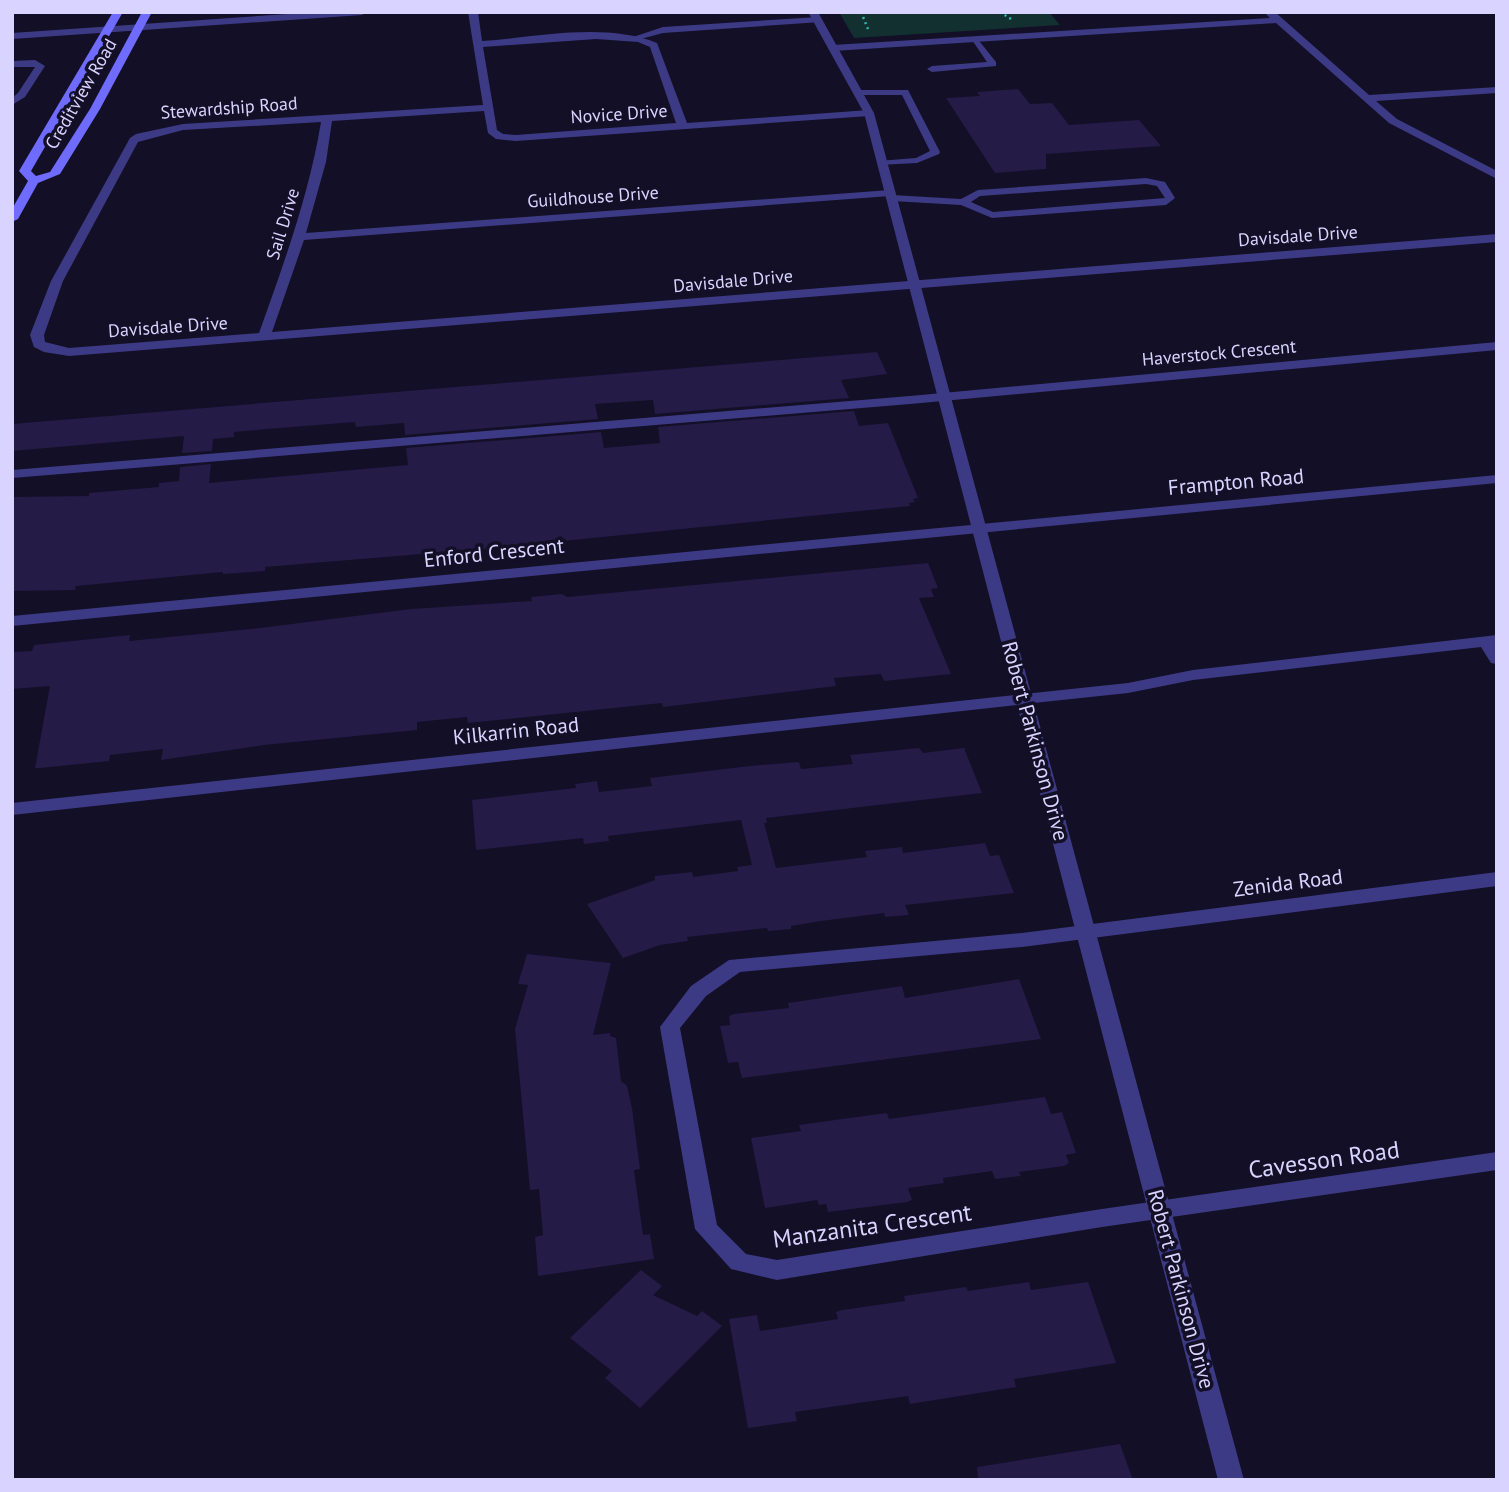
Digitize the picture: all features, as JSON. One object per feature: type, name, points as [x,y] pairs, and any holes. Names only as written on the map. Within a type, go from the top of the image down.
[{"type":"main road","name":"Creditview Road","points":[[34,181],[25,171],[118,12]]},
{"type":"main road","name":"Creditview Road","points":[[12,219],[34,181],[54,174],[95,109],[143,20]]},
{"type":"street","points":[[12,36],[143,20],[254,21],[362,12]]},
{"type":"street","name":"Novice Drive","points":[[473,12],[492,131],[500,137],[869,113]]},
{"type":"street","name":"Robert Parkinson Drive","points":[[815,16],[869,113],[1231,1480]]},
{"type":"street","points":[[833,48],[976,40],[1274,16],[1393,121],[1497,176]]},
{"type":"street","points":[[12,29],[110,26]]},
{"type":"street","points":[[478,44],[637,37],[654,45],[683,127]]},
{"type":"street","points":[[1366,98],[1497,90]]},
{"type":"street","name":"Stewardship Road","points":[[58,281],[134,140],[139,136],[174,128],[488,108]]},
{"type":"street","name":"Sail Drive","points":[[264,337],[299,237],[320,162],[327,118]]},
{"type":"street","name":"Guildhouse Drive","points":[[299,237],[891,196]]},
{"type":"street","name":"Davisdale Drive","points":[[58,281],[37,335],[39,344],[49,349],[69,352],[1497,238]]},
{"type":"street","name":"Haverstock Crescent","points":[[944,397],[1497,346]]},
{"type":"street","points":[[12,474],[944,397]]},
{"type":"street","name":"Frampton Road","points":[[979,528],[1497,479]]},
{"type":"street","name":"Enford Crescent","points":[[12,621],[979,528]]},
{"type":"street","points":[[1024,699],[1128,688],[1193,675],[1492,641],[1497,659]]},
{"type":"street","name":"Kilkarrin Road","points":[[12,809],[1024,699]]},
{"type":"street","name":"Zenida Road","points":[[1086,932],[1497,879]]},
{"type":"street","name":"Manzanita Crescent","points":[[1086,932],[736,965],[708,981],[686,1002],[670,1027],[706,1229],[739,1262],[777,1270],[1160,1210]]},
{"type":"street","name":"Cavesson Road","points":[[1160,1210],[1497,1161]]},
{"type":"lane","points":[[637,37],[663,30],[815,16]]},
{"type":"lane","points":[[932,69],[993,64],[976,40]]},
{"type":"lane","points":[[12,64],[35,63],[40,66],[22,95],[12,102]]},
{"type":"lane","points":[[858,92],[905,92],[935,152],[928,158],[882,163]]},
{"type":"lane","points":[[891,196],[963,202],[992,215],[1166,202],[1170,198],[1161,184],[1146,181],[978,193],[963,202]]},
{"type":"green space","points":[[839,12],[1049,12],[1060,25],[854,38]]},
{"type":"building","points":[[1018,89],[1030,104],[1052,103],[1069,125],[1139,120],[1161,146],[1046,154],[1046,169],[995,173],[946,98],[980,96],[977,92]]},
{"type":"building","points":[[877,352],[887,374],[841,380],[849,398],[655,414],[653,400],[595,404],[598,419],[405,435],[404,423],[356,427],[355,422],[267,429],[234,432],[234,437],[213,439],[212,451],[182,453],[184,436],[12,451],[12,424]]},
{"type":"building","points":[[854,411],[859,426],[888,423],[918,498],[909,503],[910,506],[482,549],[265,567],[265,571],[223,572],[76,586],[75,590],[12,591],[12,497],[89,496],[89,493],[159,487],[159,483],[179,481],[180,467],[211,464],[209,483],[408,465],[406,448],[601,432],[604,448],[660,443],[658,427]]},
{"type":"building","points":[[928,563],[938,588],[931,589],[934,597],[919,598],[951,674],[884,681],[881,674],[834,678],[836,686],[663,707],[662,703],[468,723],[467,717],[417,722],[417,730],[264,745],[161,760],[163,749],[110,755],[109,761],[41,768],[35,768],[50,686],[12,689],[12,652],[32,651],[34,645],[130,635],[129,641],[411,609],[532,601],[531,597],[562,594],[567,597]]},
{"type":"building","points":[[919,748],[923,753],[964,748],[982,793],[766,818],[767,823],[764,823],[776,868],[867,857],[865,851],[902,847],[903,853],[985,843],[990,856],[999,855],[1014,893],[905,905],[909,915],[885,917],[884,913],[791,926],[791,929],[768,931],[767,928],[687,937],[688,941],[660,945],[623,958],[587,904],[655,880],[655,876],[692,872],[693,877],[738,871],[737,867],[752,865],[741,820],[608,836],[609,841],[584,844],[583,838],[476,850],[472,800],[576,788],[575,784],[597,781],[599,792],[652,786],[650,778],[750,766],[799,762],[801,769],[853,764],[850,755]]},
{"type":"building","points":[[527,954],[611,963],[593,1035],[610,1033],[610,1036],[616,1038],[621,1081],[627,1086],[632,1108],[640,1169],[634,1170],[643,1235],[650,1234],[654,1259],[538,1276],[535,1237],[543,1235],[539,1189],[530,1190],[515,1029],[528,985],[518,984]]},
{"type":"building","points":[[1019,979],[1041,1039],[742,1078],[738,1062],[728,1063],[720,1026],[730,1025],[729,1016],[734,1014],[789,1008],[788,1003],[902,986],[905,998]]},
{"type":"building","points":[[1045,1097],[1051,1114],[1062,1112],[1076,1153],[1066,1155],[1069,1163],[1064,1166],[1019,1172],[1021,1176],[995,1179],[992,1171],[943,1178],[944,1183],[908,1188],[912,1200],[907,1202],[828,1212],[826,1204],[819,1205],[817,1200],[765,1208],[751,1138],[801,1131],[799,1125],[842,1119],[887,1113],[889,1119]]},
{"type":"building","points":[[641,1270],[662,1286],[653,1295],[697,1316],[702,1311],[722,1326],[640,1408],[605,1378],[612,1371],[570,1338]]},
{"type":"building","points":[[1029,1282],[1031,1290],[1088,1282],[1116,1363],[1014,1379],[1016,1387],[910,1404],[908,1396],[795,1412],[797,1421],[748,1428],[729,1319],[757,1315],[760,1331],[838,1319],[836,1312],[905,1301],[904,1296],[966,1287],[968,1291]]},
{"type":"building","points":[[1120,1444],[1133,1480],[978,1480],[977,1467]]}]
